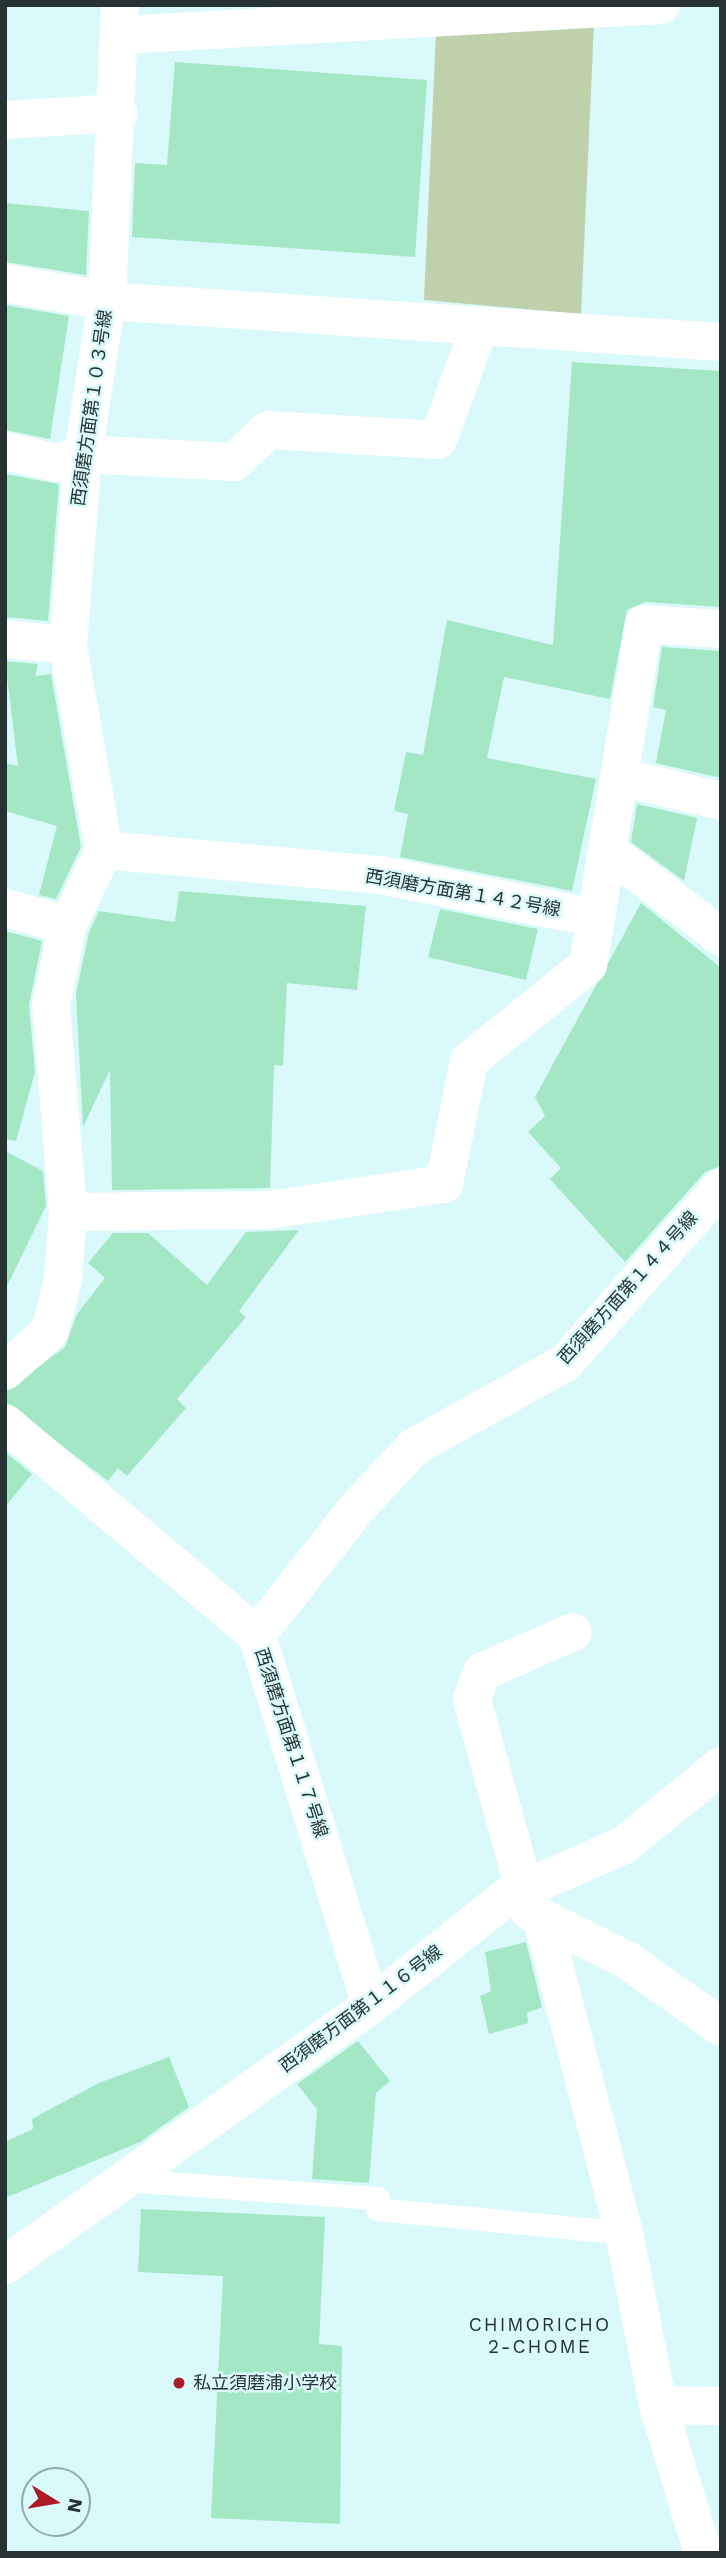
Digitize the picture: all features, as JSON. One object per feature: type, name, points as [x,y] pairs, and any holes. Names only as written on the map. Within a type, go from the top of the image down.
[{"type":"street","points":[[121,20],[661,5]]},
{"type":"street","name":"西須磨方面第１０３号線","points":[[104,850],[68,645],[83,454],[107,301],[119,113],[121,20]]},
{"type":"street","points":[[5,120],[119,113]]},
{"type":"street","points":[[5,283],[107,301],[721,342]]},
{"type":"street","points":[[5,451],[57,463],[83,454],[234,462],[268,430],[438,440],[480,326]]},
{"type":"street","points":[[68,1212],[269,1210],[444,1184],[469,1061],[588,965],[644,624],[721,629]]},
{"type":"street","points":[[5,639],[68,645]]},
{"type":"street","points":[[619,777],[721,801]]},
{"type":"street","points":[[5,1371],[50,1331],[68,1212],[51,1004],[68,925],[104,850]]},
{"type":"street","name":"西須磨方面第１４２号線","points":[[104,850],[380,875],[596,918]]},
{"type":"street","points":[[605,858],[623,862],[721,936]]},
{"type":"street","points":[[5,908],[68,925]]},
{"type":"street","name":"西須磨方面第１４４号線","points":[[257,1635],[356,1508],[414,1447],[565,1363],[721,1187]]},
{"type":"street","name":"西須磨方面第１１７号線","points":[[5,1423],[257,1635],[372,2005]]},
{"type":"street","points":[[573,1632],[482,1672],[472,1699],[525,1903],[624,2233],[659,2405],[703,2553]]},
{"type":"street","name":"西須磨方面第１１６号線","points":[[5,2265],[372,2005],[525,1903],[624,1845],[721,1766]]},
{"type":"street","points":[[525,1903],[627,1960],[721,2027]]},
{"type":"street","points":[[659,2405],[721,2406]]},
{"type":"lane","points":[[125,2180],[377,2204],[624,2233]]},
{"type":"green space","points":[[594,24],[581,314],[424,300],[436,33]]},
{"type":"building","points":[[175,62],[427,80],[415,257],[132,237],[135,163],[167,165]]},
{"type":"building","points":[[5,203],[89,211],[86,275],[5,262]]},
{"type":"building","points":[[5,305],[69,316],[50,439],[5,430]]},
{"type":"building","points":[[572,362],[721,371],[721,607],[645,602],[627,610],[610,699],[504,677],[487,758],[596,779],[572,891],[400,857],[408,814],[394,811],[406,752],[423,755],[447,620],[553,645]]},
{"type":"building","points":[[5,474],[59,484],[48,621],[5,617]]},
{"type":"building","points":[[662,647],[721,651],[721,778],[656,763],[666,710],[653,707]]},
{"type":"building","points":[[5,661],[38,664],[35,676],[51,674],[81,847],[56,899],[39,895],[57,826],[5,811],[5,763],[18,766]]},
{"type":"building","points":[[637,804],[697,818],[684,881],[631,842]]},
{"type":"building","points":[[179,891],[366,906],[357,990],[287,983],[283,1066],[274,1065],[270,1188],[112,1190],[110,1070],[83,1127],[76,994],[89,932],[99,911],[175,922]]},
{"type":"building","points":[[641,903],[721,968],[721,1166],[705,1172],[625,1262],[550,1179],[561,1168],[528,1132],[545,1116],[535,1097]]},
{"type":"building","points":[[440,909],[538,929],[526,980],[428,957]]},
{"type":"building","points":[[5,931],[42,941],[29,1005],[35,1072],[16,1141],[5,1139]]},
{"type":"building","points":[[5,1151],[43,1171],[46,1206],[5,1290]]},
{"type":"building","points":[[299,1230],[239,1311],[246,1317],[177,1399],[186,1408],[127,1476],[118,1468],[108,1481],[5,1402],[5,1392],[65,1347],[77,1314],[105,1278],[88,1263],[113,1233],[148,1233],[207,1285],[246,1232]]},
{"type":"building","points":[[5,1452],[32,1474],[5,1507]]},
{"type":"building","points":[[526,1942],[542,2007],[527,2013],[528,2023],[489,2034],[480,1996],[491,1991],[485,1952]]},
{"type":"building","points":[[358,2041],[390,2081],[376,2093],[369,2183],[312,2179],[317,2109],[297,2084]]},
{"type":"building","points":[[169,2057],[189,2107],[140,2142],[5,2198],[5,2142],[33,2129],[32,2119],[99,2083]]},
{"type":"building","points":[[141,2209],[325,2217],[319,2344],[342,2346],[340,2524],[211,2518],[223,2276],[138,2272]]},
{"type":"place","name":"私立須磨浦小学校","points":[[179,2383]]},
{"type":"district","name":"CHIMORICHO 2-CHOME","points":[[540,2336]]}]
